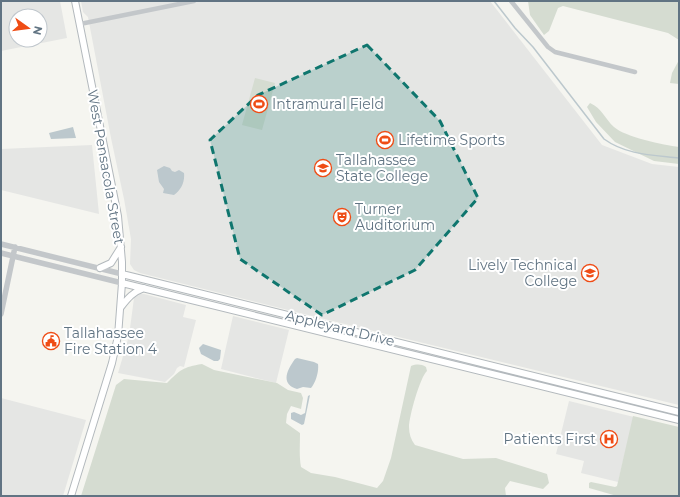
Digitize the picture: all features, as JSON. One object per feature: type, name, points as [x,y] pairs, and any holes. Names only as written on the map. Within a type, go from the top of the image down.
[{"type":"main road","name":"West Pensacola Street","points":[[72,496],[112,363],[118,336],[122,283],[118,216],[75,1]]},
{"type":"main road","points":[[100,268],[111,263],[121,247]]},
{"type":"main road","name":"Appleyard Drive","points":[[122,274],[679,412]]},
{"type":"main road","name":"Appleyard Drive","points":[[122,283],[679,420]]},
{"type":"main road","points":[[121,307],[133,293],[145,288]]},
{"type":"street","points":[[80,24],[194,1]]},
{"type":"street","points":[[511,1],[548,47],[555,52],[635,72]]},
{"type":"street","name":"Appleyard Drive","points":[[1,244],[122,274]]},
{"type":"street","points":[[1,314],[15,247]]},
{"type":"street","name":"Appleyard Drive","points":[[1,253],[122,283]]},
{"type":"street","points":[[233,301],[235,311]]},
{"type":"street","points":[[293,325],[296,317]]},
{"type":"street","points":[[382,347],[384,339]]},
{"type":"street","points":[[479,371],[481,363]]},
{"type":"street","points":[[586,397],[588,389]]},
{"type":"highlighted area","points":[[367,45],[440,121],[478,198],[415,270],[322,315],[240,259],[210,140],[258,95]]},
{"type":"shaded area","points":[[1,1],[60,1],[67,38],[48,42],[48,8],[8,8],[8,48],[16,48],[1,51]]},
{"type":"shaded area","name":"Tallahassee State College","points":[[81,1],[490,1],[602,145],[652,164],[679,167],[679,405],[312,316],[140,273],[134,270],[130,264],[131,239],[124,199],[88,17],[83,12]]},
{"type":"shaded area","points":[[528,1],[679,1],[679,40],[668,33],[563,6],[558,8],[549,31],[544,35],[530,15]]},
{"type":"shaded area","points":[[679,60],[679,84],[670,83],[672,73]]},
{"type":"shaded area","name":"Intramural Field","points":[[255,78],[275,83],[262,130],[242,125]]},
{"type":"shaded area","points":[[590,103],[598,108],[619,131],[645,140],[679,147],[679,164],[654,161],[615,142],[596,122],[587,107]]},
{"type":"shaded area","points":[[73,127],[76,138],[51,139],[49,133]]},
{"type":"shaded area","points":[[92,145],[99,214],[1,190],[1,149]]},
{"type":"shaded area","points":[[164,166],[170,168],[172,171],[175,172],[179,170],[184,173],[182,186],[174,195],[163,193],[164,189],[159,182],[157,170]]},
{"type":"shaded area","points":[[140,294],[186,305],[183,317],[196,320],[184,367],[180,366],[177,368],[174,374],[165,382],[118,373],[129,336],[134,298]]},
{"type":"shaded area","points":[[233,316],[289,330],[276,383],[221,369]]},
{"type":"shaded area","points":[[203,344],[221,350],[220,359],[218,361],[214,361],[201,354],[199,348]]},
{"type":"shaded area","points":[[297,358],[318,364],[317,376],[311,388],[303,387],[297,389],[288,384],[288,372],[292,363]]},
{"type":"shaded area","points":[[202,364],[214,370],[277,383],[288,390],[301,393],[303,398],[301,409],[291,406],[287,414],[286,423],[300,433],[301,467],[311,473],[335,477],[377,488],[383,481],[391,458],[411,366],[422,365],[426,367],[427,371],[421,381],[415,398],[409,427],[410,437],[415,445],[463,459],[496,458],[547,474],[549,483],[543,489],[510,481],[505,488],[506,496],[81,496],[116,385],[124,379],[167,383],[182,370],[190,366]]},
{"type":"shaded area","points":[[310,395],[304,424],[302,425],[291,419],[291,413],[294,412],[301,415],[305,413],[308,396]]},
{"type":"shaded area","points":[[1,398],[86,420],[63,496],[1,496]]},
{"type":"shaded area","name":"Patients First","points":[[569,401],[634,417],[618,482],[581,473],[584,461],[556,454]]},
{"type":"shaded area","points":[[633,416],[679,427],[679,496],[617,496],[589,488],[589,483],[591,482],[615,487],[617,486]]},
{"type":"waterway","points":[[494,1],[515,28],[533,47],[604,139],[612,144],[631,151],[650,155],[679,158]]},
{"type":"place","name":"Intramural Field","points":[[259,104]]},
{"type":"place","name":"Lifetime Sports","points":[[385,140]]},
{"type":"place","name":"Tallahassee State College","points":[[323,168]]},
{"type":"place","name":"Turner Auditorium","points":[[342,217]]},
{"type":"place","name":"Lively Technical College","points":[[590,273]]},
{"type":"place","name":"Tallahassee Fire Station 4","points":[[51,341]]},
{"type":"place","name":"Patients First","points":[[609,439]]}]
